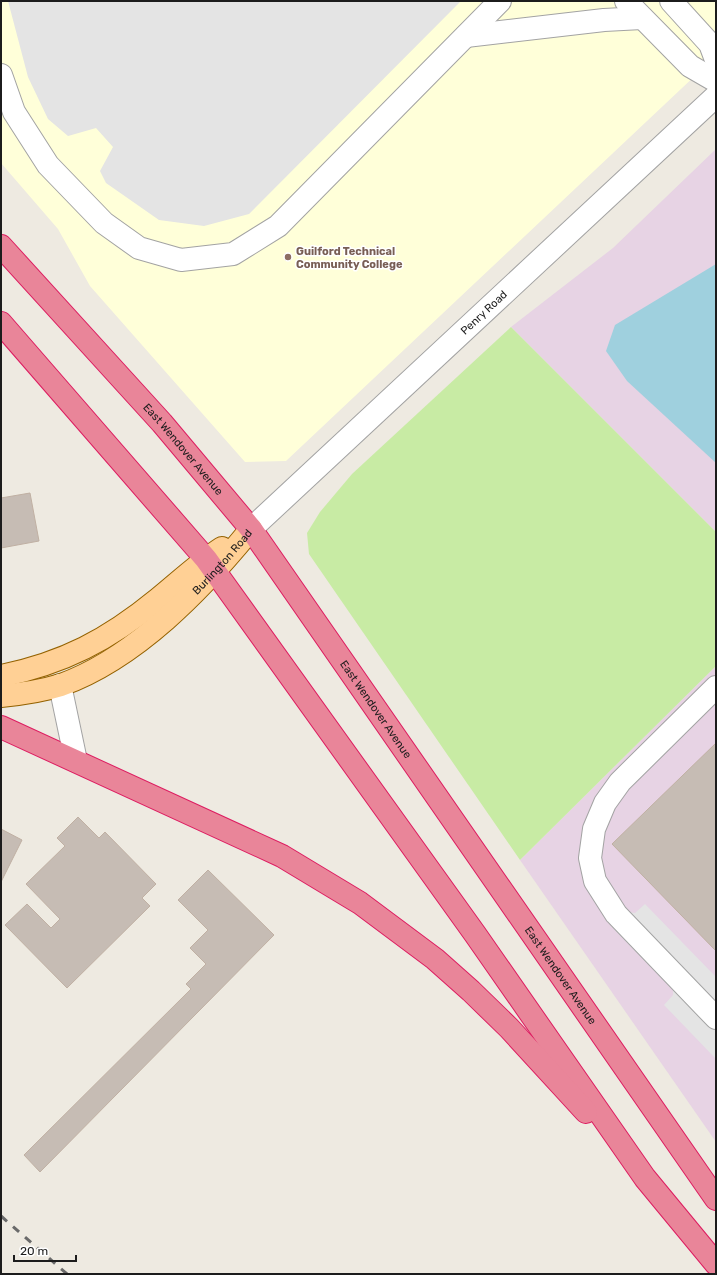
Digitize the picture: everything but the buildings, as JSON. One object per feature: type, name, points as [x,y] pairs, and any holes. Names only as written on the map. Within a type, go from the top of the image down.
[{"type":"highway","name":"East Wendover Avenue","points":[[1,246],[162,423],[251,529],[716,1200]]},
{"type":"highway","points":[[1,323],[210,566],[480,941],[645,1178]]},
{"type":"highway","points":[[1,728],[282,856],[322,878],[398,930],[436,959],[509,1028],[645,1178],[716,1264]]},
{"type":"main road","name":"Burlington Road","points":[[1,696],[29,693],[60,685],[90,672],[130,648],[210,566],[251,529]]},
{"type":"main road","name":"Burlington Road","points":[[1,676],[53,663],[86,649],[119,628],[157,600],[210,566]]},
{"type":"street","points":[[1,75],[14,112],[48,165],[104,223],[139,248],[181,260],[233,254],[278,226],[500,1]]},
{"type":"street","points":[[626,1],[690,66],[716,81]]},
{"type":"street","points":[[671,1],[710,44],[716,60]]},
{"type":"street","points":[[466,36],[604,20],[642,18]]},
{"type":"street","name":"Penry Road","points":[[251,529],[716,96]]},
{"type":"street","points":[[60,685],[76,761]]},
{"type":"street","points":[[716,687],[620,782],[605,803],[594,829],[590,858],[595,881],[616,914],[716,1018]]},
{"type":"shaded area","name":"Guilford Technical Community College","points":[[1,1],[716,1],[716,56],[286,461],[245,462],[90,286],[58,229],[1,163]]},
{"type":"shaded area","points":[[8,1],[461,1],[249,214],[204,226],[159,220],[106,183],[100,171],[113,147],[96,128],[68,136],[48,119],[28,77]]},
{"type":"shaded area","points":[[716,149],[716,532],[511,327],[613,248]]},
{"type":"shaded area","points":[[716,666],[716,1142],[520,860]]},
{"type":"shaded area","points":[[645,904],[716,977],[716,1059],[664,1005],[673,995],[673,990],[611,926],[628,912],[635,913]]},
{"type":"green space","points":[[511,327],[716,532],[716,666],[520,860],[309,554],[307,533],[320,512],[352,474]]},
{"type":"water","points":[[716,264],[716,463],[627,381],[606,351],[615,325]]},
{"type":"railway","points":[[1,1216],[67,1274]]},
{"type":"place","name":"Guilford Technical Community College","points":[[288,257]]}]
